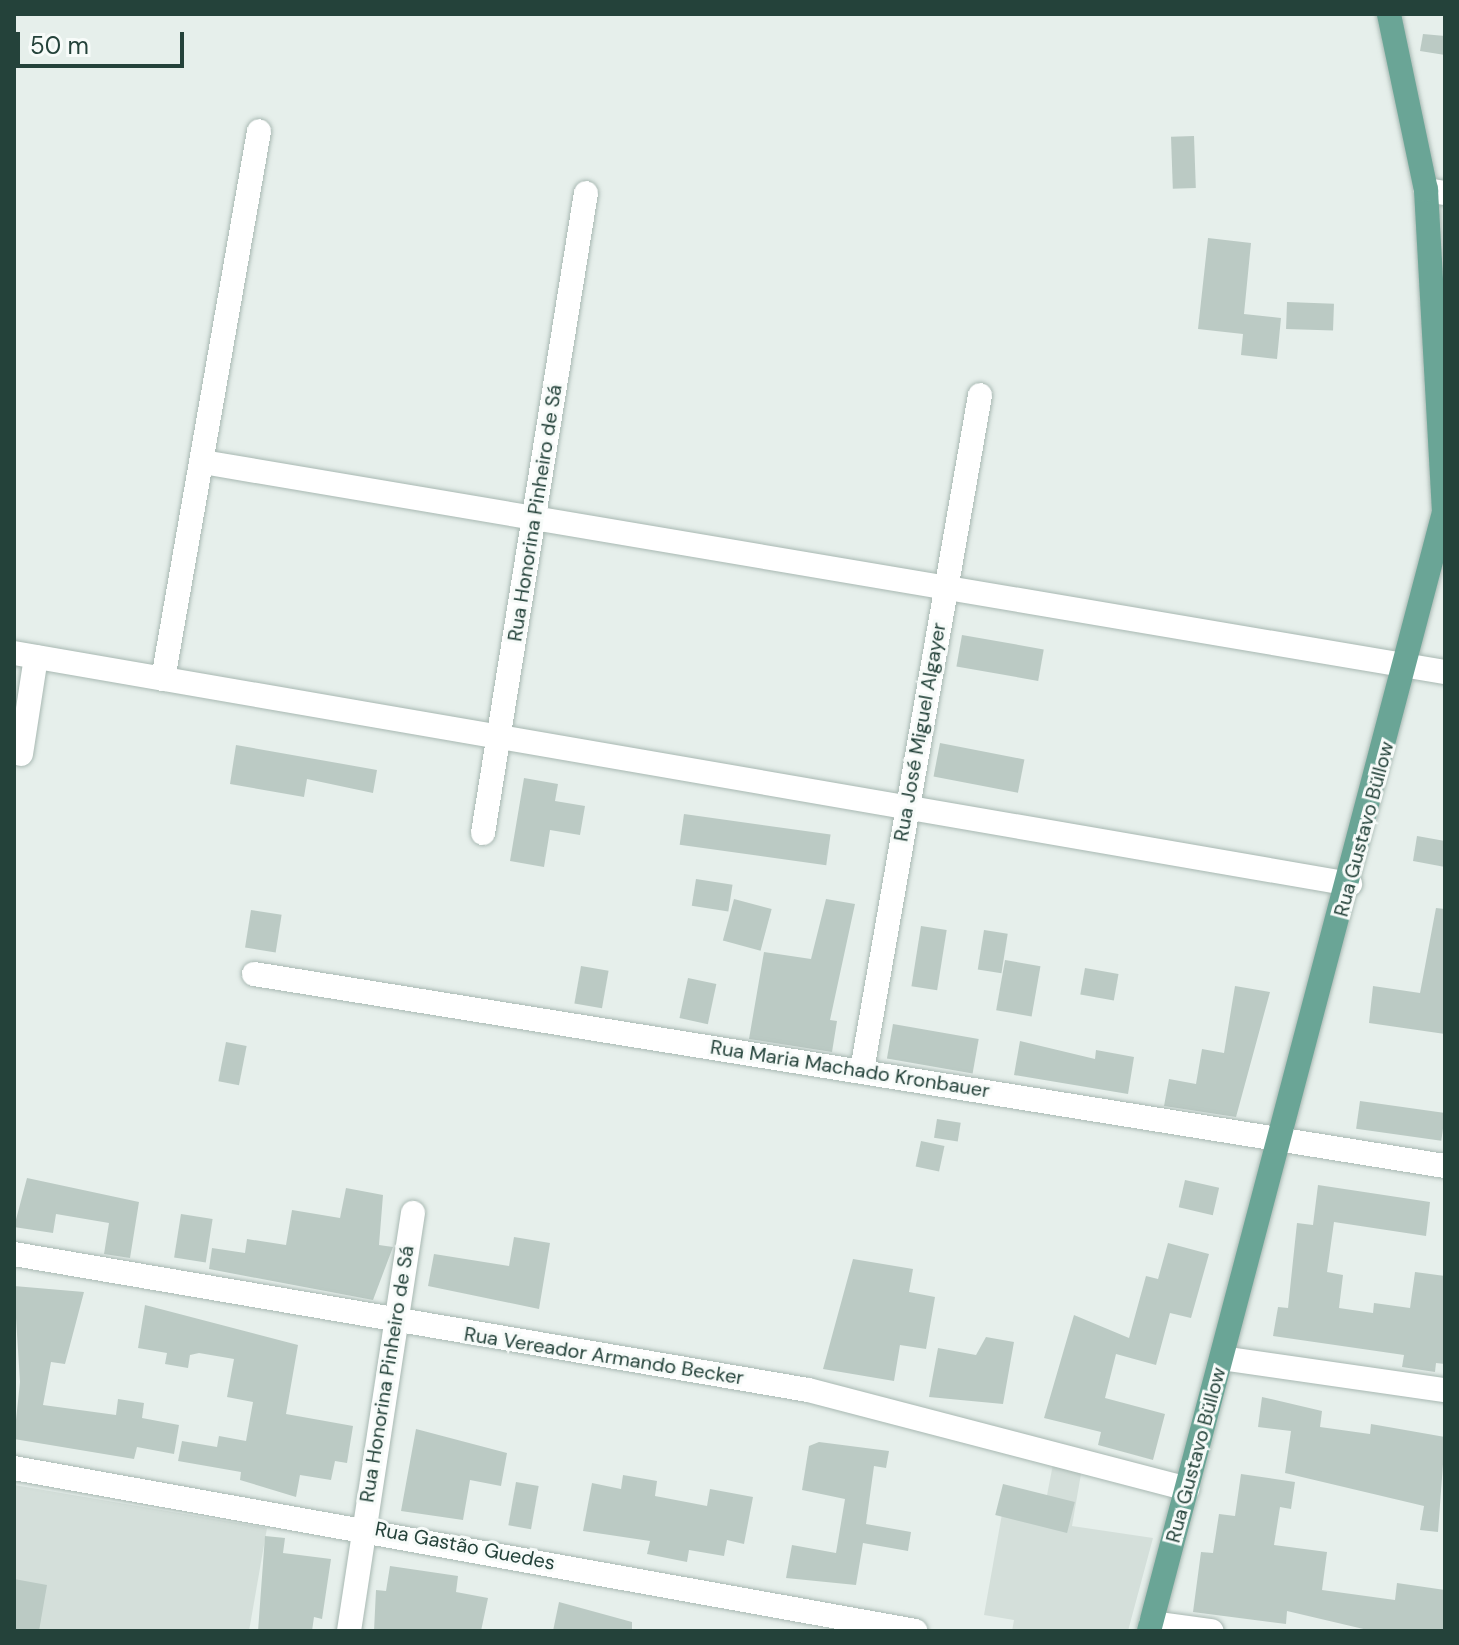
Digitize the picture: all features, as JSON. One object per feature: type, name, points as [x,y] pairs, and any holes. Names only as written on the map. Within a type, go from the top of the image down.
[{"type":"main road","name":"Rua Gustavo Büllow","points":[[1150,1627],[1408,667],[1442,524],[1444,424],[1436,192],[1389,14]]},
{"type":"street","points":[[163,679],[259,131]]},
{"type":"street","name":"Rua Honorina Pinheiro de Sá","points":[[483,833],[586,193]]},
{"type":"street","name":"Rua José Miguel Algayer","points":[[862,1070],[905,807],[980,395]]},
{"type":"street","points":[[203,462],[1445,672]]},
{"type":"street","points":[[21,754],[25,655],[1350,884]]},
{"type":"street","name":"Rua Maria Machado Kronbauer","points":[[254,974],[862,1070],[1280,1144],[1445,1166]]},
{"type":"street","name":"Rua Honorina Pinheiro de Sá","points":[[349,1631],[392,1321],[413,1213]]},
{"type":"street","name":"Rua Vereador Armando Becker","points":[[14,1254],[808,1390],[1187,1489]]},
{"type":"street","points":[[1222,1358],[1445,1390]]},
{"type":"street","name":"Rua Gastão Guedes","points":[[14,1468],[363,1527],[915,1631]]},
{"type":"street","points":[[1150,1627],[1211,1631]]},
{"type":"shaded area","points":[[1054,1459],[1082,1468],[1072,1526],[1153,1538],[1128,1631],[1012,1631],[1014,1620],[984,1615],[1002,1514],[1042,1521]]},
{"type":"shaded area","points":[[14,1485],[267,1528],[249,1631],[14,1631]]},
{"type":"building","points":[[1423,34],[1445,36],[1445,55],[1420,51]]},
{"type":"building","points":[[1194,136],[1196,188],[1173,189],[1171,137]]},
{"type":"building","points":[[1208,238],[1251,243],[1244,314],[1281,318],[1277,359],[1241,355],[1243,334],[1198,329]]},
{"type":"building","points":[[1287,302],[1334,304],[1333,331],[1286,329]]},
{"type":"building","points":[[962,635],[1044,649],[1038,681],[956,667]]},
{"type":"building","points":[[940,743],[1024,759],[1018,793],[934,776]]},
{"type":"building","points":[[236,745],[377,770],[373,793],[307,779],[304,797],[230,784]]},
{"type":"building","points":[[524,778],[558,784],[555,801],[585,806],[580,835],[550,830],[544,867],[510,861]]},
{"type":"building","points":[[684,814],[831,835],[826,865],[680,845]]},
{"type":"building","points":[[1417,836],[1445,841],[1445,867],[1413,861]]},
{"type":"building","points":[[696,879],[733,885],[728,911],[692,906]]},
{"type":"building","points":[[734,899],[772,909],[761,951],[723,941]]},
{"type":"building","points":[[826,899],[855,904],[830,1020],[837,1021],[832,1052],[749,1039],[764,952],[811,959]]},
{"type":"building","points":[[1436,908],[1445,909],[1445,1034],[1369,1023],[1373,986],[1420,993]]},
{"type":"building","points":[[251,910],[282,915],[276,952],[245,948]]},
{"type":"building","points":[[921,926],[947,930],[937,990],[911,986]]},
{"type":"building","points":[[984,930],[1008,934],[1001,973],[978,970]]},
{"type":"building","points":[[1005,960],[1040,966],[1032,1016],[996,1010]]},
{"type":"building","points":[[581,966],[609,971],[602,1008],[574,1003]]},
{"type":"building","points":[[1085,968],[1118,974],[1114,1000],[1080,995]]},
{"type":"building","points":[[688,978],[716,984],[708,1024],[679,1018]]},
{"type":"building","points":[[1235,986],[1270,992],[1236,1117],[1164,1106],[1169,1079],[1196,1084],[1202,1049],[1224,1053]]},
{"type":"building","points":[[893,1024],[979,1039],[973,1074],[887,1058]]},
{"type":"building","points":[[1020,1041],[1095,1059],[1096,1050],[1134,1057],[1128,1094],[1014,1075]]},
{"type":"building","points":[[226,1042],[247,1046],[239,1085],[218,1081]]},
{"type":"building","points":[[1360,1101],[1445,1113],[1441,1141],[1356,1129]]},
{"type":"building","points":[[937,1119],[961,1123],[958,1142],[934,1138]]},
{"type":"building","points":[[921,1141],[944,1146],[939,1171],[916,1166]]},
{"type":"building","points":[[27,1178],[139,1202],[130,1258],[104,1254],[109,1223],[56,1214],[53,1233],[14,1227]]},
{"type":"building","points":[[1185,1180],[1219,1188],[1213,1215],[1179,1207]]},
{"type":"building","points":[[1318,1185],[1430,1202],[1426,1236],[1334,1222],[1327,1272],[1343,1275],[1339,1308],[1373,1313],[1374,1303],[1410,1308],[1415,1272],[1445,1276],[1445,1364],[1436,1363],[1435,1372],[1402,1367],[1404,1355],[1273,1336],[1278,1307],[1288,1308],[1297,1223],[1313,1225]]},
{"type":"building","points":[[346,1188],[383,1195],[379,1245],[393,1247],[373,1300],[209,1269],[212,1248],[245,1253],[247,1239],[286,1245],[292,1210],[340,1218]]},
{"type":"building","points":[[181,1214],[213,1219],[206,1262],[174,1257]]},
{"type":"building","points":[[514,1237],[550,1243],[539,1309],[428,1286],[434,1254],[509,1266]]},
{"type":"building","points":[[1168,1243],[1209,1254],[1191,1318],[1170,1313],[1156,1365],[1116,1354],[1105,1398],[1165,1414],[1153,1460],[1098,1445],[1101,1432],[1044,1418],[1074,1315],[1129,1338],[1146,1276],[1158,1279]]},
{"type":"building","points":[[853,1259],[913,1269],[909,1292],[935,1297],[926,1349],[900,1345],[894,1381],[823,1369]]},
{"type":"building","points":[[14,1286],[84,1292],[65,1364],[51,1362],[43,1405],[116,1415],[118,1399],[144,1403],[142,1418],[179,1425],[174,1454],[137,1447],[134,1459],[14,1439],[20,1382]]},
{"type":"building","points":[[145,1305],[298,1345],[286,1414],[353,1426],[347,1463],[335,1461],[331,1480],[300,1475],[296,1497],[240,1480],[241,1472],[178,1461],[182,1441],[217,1447],[219,1436],[246,1441],[253,1402],[227,1397],[234,1359],[199,1353],[190,1355],[188,1368],[165,1364],[167,1353],[138,1348]]},
{"type":"building","points":[[986,1337],[1014,1342],[1003,1404],[929,1397],[938,1348],[976,1355]]},
{"type":"building","points":[[1262,1397],[1322,1411],[1320,1427],[1370,1434],[1371,1424],[1445,1437],[1438,1532],[1420,1530],[1424,1506],[1285,1473],[1291,1431],[1258,1427]]},
{"type":"building","points":[[416,1429],[507,1453],[501,1486],[470,1480],[463,1520],[401,1511]]},
{"type":"building","points":[[819,1442],[889,1451],[886,1468],[874,1466],[866,1524],[911,1532],[908,1551],[863,1543],[856,1585],[786,1578],[792,1545],[836,1553],[845,1499],[802,1490],[809,1446]]},
{"type":"building","points":[[1241,1474],[1295,1482],[1291,1509],[1280,1507],[1274,1545],[1327,1552],[1322,1590],[1395,1600],[1397,1583],[1445,1590],[1445,1631],[1372,1631],[1287,1611],[1286,1624],[1193,1612],[1201,1552],[1213,1553],[1219,1514],[1235,1516]]},
{"type":"building","points":[[623,1475],[657,1481],[655,1496],[707,1506],[710,1489],[753,1497],[744,1544],[727,1540],[724,1556],[689,1550],[687,1562],[647,1554],[650,1541],[583,1531],[592,1483],[621,1489]]},
{"type":"building","points":[[516,1482],[539,1486],[531,1529],[508,1525]]},
{"type":"building","points":[[1003,1484],[1075,1502],[1067,1533],[995,1515]]},
{"type":"building","points":[[265,1536],[285,1538],[283,1553],[331,1559],[322,1619],[314,1617],[312,1631],[258,1631]]},
{"type":"building","points":[[390,1566],[458,1576],[456,1592],[488,1598],[481,1631],[374,1631],[376,1590],[386,1591]]},
{"type":"building","points":[[14,1579],[47,1585],[39,1631],[14,1631]]},
{"type":"building","points":[[559,1602],[632,1622],[632,1631],[553,1631]]}]
